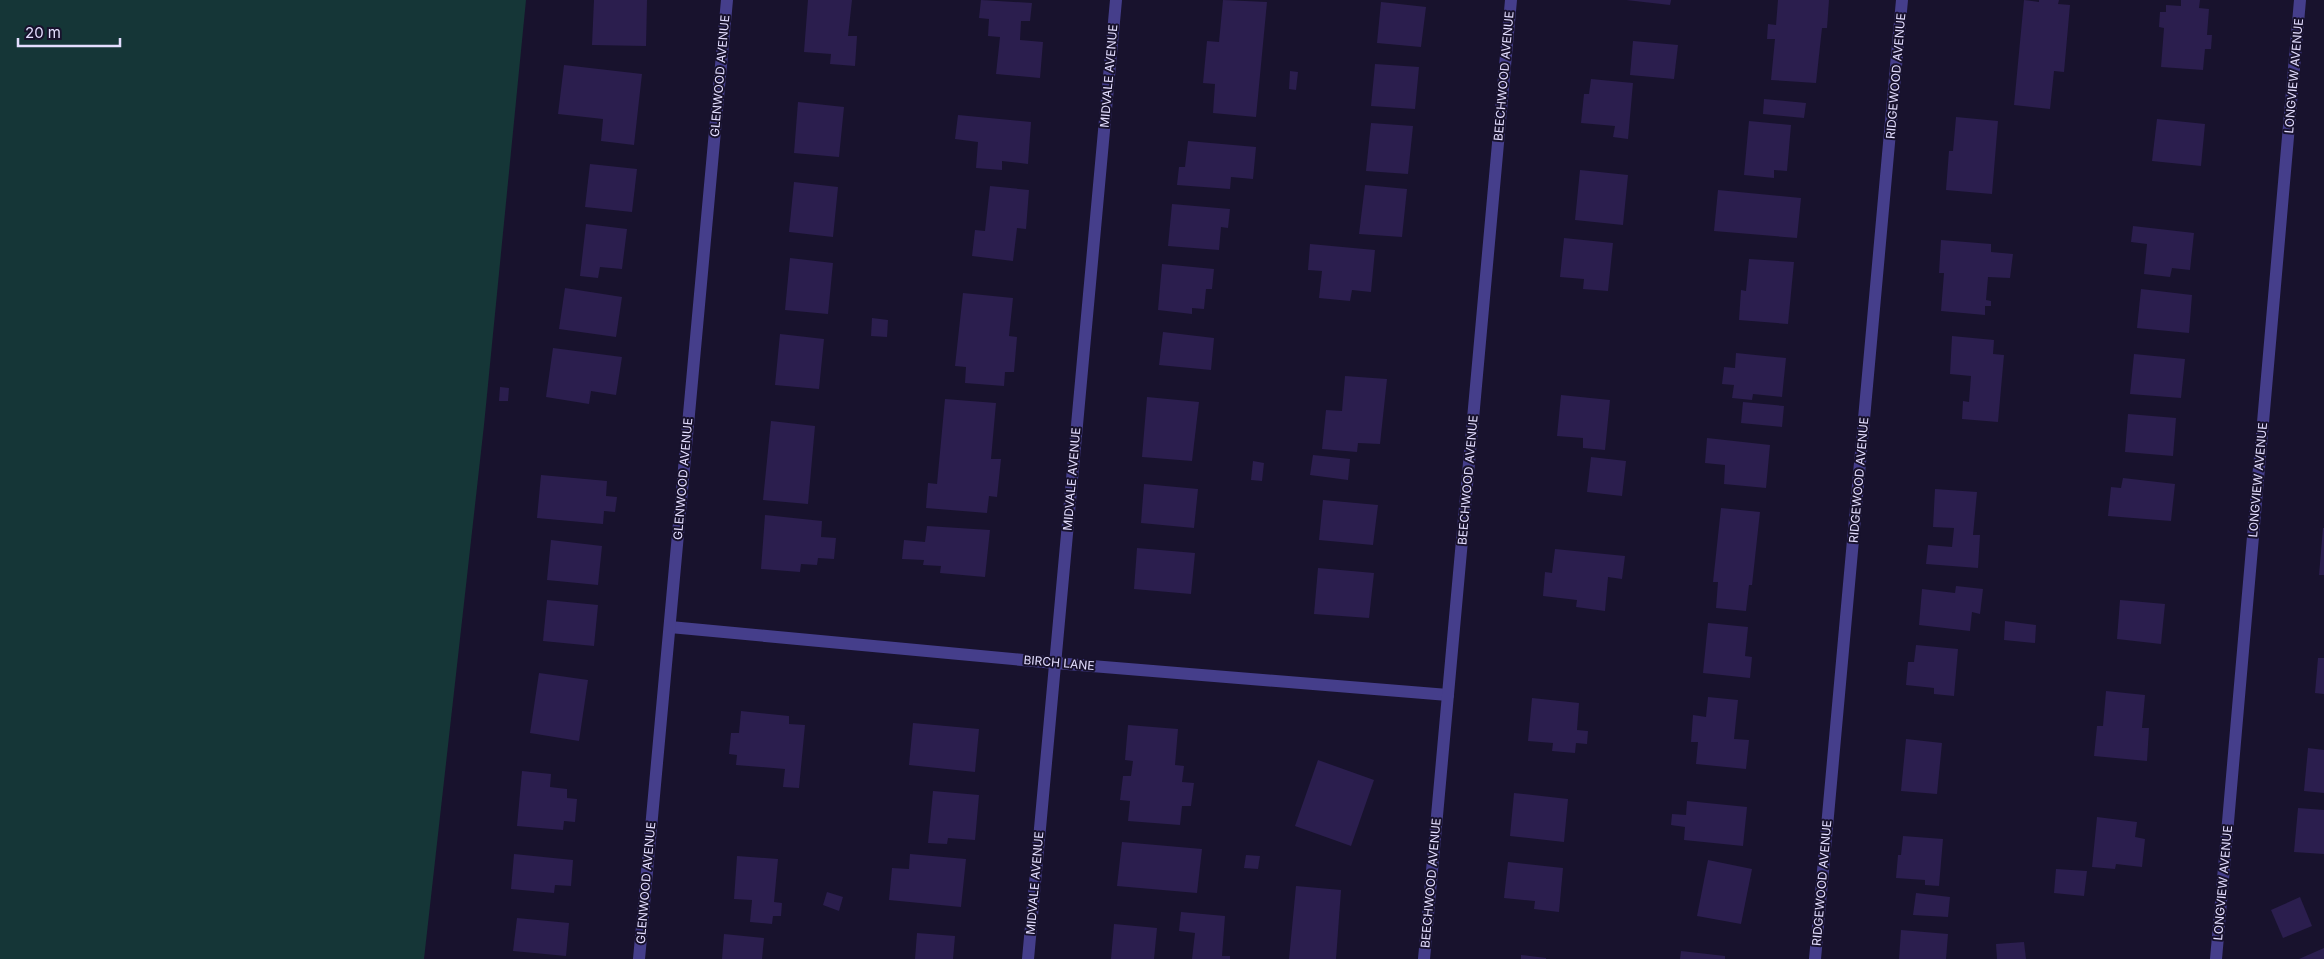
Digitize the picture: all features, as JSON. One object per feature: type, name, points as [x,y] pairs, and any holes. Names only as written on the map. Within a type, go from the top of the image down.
[{"type":"street","name":"GLENWOOD AVENUE","points":[[639,959],[727,0]]},
{"type":"street","name":"MIDVALE AVENUE","points":[[1028,959],[1116,0]]},
{"type":"street","name":"BEECHWOOD AVENUE","points":[[1424,959],[1511,0]]},
{"type":"street","name":"RIDGEWOOD AVENUE","points":[[1815,959],[1902,0]]},
{"type":"street","name":"LONGVIEW AVENUE","points":[[2216,959],[2300,0]]},
{"type":"street","name":"BIRCH LANE","points":[[670,627],[1055,663],[1448,695]]},
{"type":"green space","points":[[0,0],[526,0],[484,425],[424,959],[0,959]]},
{"type":"building","points":[[594,0],[647,0],[646,46],[592,45]]},
{"type":"building","points":[[808,0],[852,0],[848,36],[857,36],[855,66],[830,64],[831,54],[804,52]]},
{"type":"building","points":[[981,0],[1032,3],[1030,21],[1021,21],[1020,40],[1043,42],[1040,78],[996,74],[1000,37],[988,36],[989,19],[979,18]]},
{"type":"building","points":[[1223,0],[1267,2],[1256,117],[1213,113],[1215,84],[1203,83],[1207,41],[1219,42]]},
{"type":"building","points":[[1626,0],[1671,0],[1670,5]]},
{"type":"building","points":[[1778,0],[1829,0],[1827,28],[1822,28],[1816,83],[1771,80],[1775,39],[1767,39],[1768,24],[1776,25]]},
{"type":"building","points":[[2024,0],[2039,2],[2039,0],[2059,0],[2058,4],[2070,5],[2064,72],[2054,71],[2050,109],[2014,105]]},
{"type":"building","points":[[2181,0],[2200,0],[2199,8],[2209,9],[2207,35],[2212,35],[2211,49],[2205,49],[2203,70],[2161,67],[2164,28],[2159,27],[2160,12],[2166,12],[2166,5],[2181,6]]},
{"type":"building","points":[[1381,2],[1426,7],[1421,47],[1377,43]]},
{"type":"building","points":[[1633,41],[1678,45],[1674,79],[1630,75]]},
{"type":"building","points":[[1375,64],[1419,67],[1415,109],[1371,106]]},
{"type":"building","points":[[564,65],[642,74],[634,145],[601,141],[603,119],[558,114]]},
{"type":"building","points":[[1290,71],[1298,72],[1296,90],[1289,89]]},
{"type":"building","points":[[1591,79],[1633,83],[1628,139],[1613,137],[1615,126],[1581,123],[1584,94],[1589,94]]},
{"type":"building","points":[[1764,99],[1806,103],[1804,118],[1763,114]]},
{"type":"building","points":[[798,102],[844,107],[839,157],[794,153]]},
{"type":"building","points":[[958,115],[1031,122],[1028,164],[1002,161],[1002,170],[976,168],[978,142],[955,139]]},
{"type":"building","points":[[1956,117],[1998,121],[1992,194],[1946,190],[1949,151],[1953,151]]},
{"type":"building","points":[[2157,119],[2205,124],[2201,166],[2152,161]]},
{"type":"building","points":[[1749,121],[1791,125],[1787,171],[1774,170],[1774,178],[1744,175]]},
{"type":"building","points":[[1371,123],[1413,126],[1408,174],[1366,171]]},
{"type":"building","points":[[1188,141],[1256,147],[1253,179],[1231,177],[1230,189],[1177,185],[1179,167],[1185,167]]},
{"type":"building","points":[[590,164],[637,169],[632,212],[585,207]]},
{"type":"building","points":[[1580,170],[1628,175],[1623,225],[1575,220]]},
{"type":"building","points":[[794,182],[838,187],[833,237],[789,232]]},
{"type":"building","points":[[1365,185],[1407,189],[1402,237],[1359,234]]},
{"type":"building","points":[[990,186],[1029,190],[1026,229],[1017,228],[1013,261],[972,256],[975,230],[985,231]]},
{"type":"building","points":[[1718,190],[1801,198],[1797,238],[1714,231]]},
{"type":"building","points":[[1172,204],[1230,209],[1228,228],[1221,227],[1219,250],[1168,246]]},
{"type":"building","points":[[586,224],[627,229],[622,269],[600,267],[598,278],[580,276]]},
{"type":"building","points":[[2133,226],[2194,233],[2190,270],[2172,268],[2170,277],[2144,274],[2147,244],[2131,242]]},
{"type":"building","points":[[1564,238],[1613,243],[1608,291],[1583,289],[1584,279],[1560,277]]},
{"type":"building","points":[[1941,240],[1991,244],[1991,252],[2013,254],[2010,278],[1988,277],[1986,300],[1991,301],[1991,306],[1985,306],[1985,315],[1941,311],[1944,273],[1939,273]]},
{"type":"building","points":[[1310,244],[1375,250],[1371,292],[1352,290],[1350,301],[1319,298],[1322,271],[1308,270]]},
{"type":"building","points":[[790,258],[833,263],[828,314],[785,310]]},
{"type":"building","points":[[1749,259],[1794,262],[1788,324],[1739,320],[1741,290],[1746,291]]},
{"type":"building","points":[[1162,264],[1214,269],[1212,289],[1206,289],[1204,309],[1192,308],[1192,314],[1158,310]]},
{"type":"building","points":[[565,288],[622,297],[616,337],[559,329]]},
{"type":"building","points":[[2141,289],[2192,295],[2189,333],[2137,328]]},
{"type":"building","points":[[963,293],[1013,298],[1009,336],[1017,337],[1014,372],[1005,372],[1004,386],[965,383],[966,367],[955,366]]},
{"type":"building","points":[[872,318],[888,320],[887,337],[871,336]]},
{"type":"building","points":[[1163,332],[1214,338],[1211,370],[1159,365]]},
{"type":"building","points":[[780,334],[824,339],[819,389],[775,385]]},
{"type":"building","points":[[1952,336],[1994,340],[1993,354],[2004,355],[1998,422],[1962,419],[1963,401],[1969,402],[1971,376],[1950,374]]},
{"type":"building","points":[[553,348],[622,357],[616,395],[591,391],[589,404],[546,397]]},
{"type":"building","points":[[1736,353],[1786,358],[1782,397],[1753,394],[1752,400],[1732,398],[1734,385],[1722,384],[1724,367],[1735,368]]},
{"type":"building","points":[[2134,354],[2185,359],[2181,398],[2130,394]]},
{"type":"building","points":[[1345,376],[1387,379],[1380,444],[1358,443],[1357,452],[1322,449],[1326,410],[1342,411]]},
{"type":"building","points":[[500,387],[509,388],[508,401],[499,401]]},
{"type":"building","points":[[1561,395],[1610,400],[1605,450],[1583,448],[1583,438],[1557,436]]},
{"type":"building","points":[[1147,397],[1199,402],[1192,461],[1142,457]]},
{"type":"building","points":[[945,399],[996,403],[991,459],[1001,459],[997,497],[989,496],[987,513],[926,508],[928,483],[937,484]]},
{"type":"building","points":[[1743,402],[1784,406],[1782,427],[1741,423]]},
{"type":"building","points":[[2128,414],[2176,418],[2173,456],[2125,452]]},
{"type":"building","points":[[771,421],[815,426],[808,504],[763,500]]},
{"type":"building","points":[[1707,438],[1770,445],[1766,488],[1724,484],[1725,465],[1705,463]]},
{"type":"building","points":[[1313,455],[1350,459],[1348,480],[1310,475]]},
{"type":"building","points":[[1591,457],[1626,461],[1622,496],[1587,492]]},
{"type":"building","points":[[1253,461],[1264,463],[1262,481],[1251,480]]},
{"type":"building","points":[[541,475],[607,481],[606,496],[617,497],[615,512],[604,511],[603,524],[537,518]]},
{"type":"building","points":[[2123,478],[2175,484],[2171,521],[2108,516],[2111,487],[2121,488]]},
{"type":"building","points":[[1144,484],[1198,489],[1194,528],[1141,523]]},
{"type":"building","points":[[1935,489],[1977,492],[1973,535],[1980,535],[1978,568],[1926,564],[1928,545],[1952,547],[1954,528],[1933,527]]},
{"type":"building","points":[[1323,500],[1378,505],[1373,545],[1319,540]]},
{"type":"building","points":[[1721,508],[1760,512],[1752,585],[1749,585],[1746,611],[1716,608],[1718,582],[1713,582]]},
{"type":"building","points":[[765,515],[822,521],[821,537],[836,538],[834,559],[818,558],[817,565],[801,564],[800,572],[761,569]]},
{"type":"building","points":[[927,526],[990,530],[985,577],[940,573],[941,566],[923,565],[924,560],[902,559],[904,540],[925,542]]},
{"type":"building","points":[[2323,528],[2324,575],[2319,575]]},
{"type":"building","points":[[551,540],[602,546],[598,585],[547,580]]},
{"type":"building","points":[[1137,548],[1195,553],[1191,594],[1134,589]]},
{"type":"building","points":[[1555,549],[1625,556],[1622,579],[1608,577],[1605,611],[1576,607],[1577,600],[1543,596],[1545,572],[1552,573]]},
{"type":"building","points":[[1318,568],[1374,573],[1369,618],[1314,614]]},
{"type":"building","points":[[1956,586],[1983,589],[1980,614],[1972,612],[1970,631],[1919,625],[1922,589],[1955,593]]},
{"type":"building","points":[[547,600],[598,605],[594,646],[543,641]]},
{"type":"building","points":[[2120,600],[2165,604],[2161,644],[2117,639]]},
{"type":"building","points":[[2005,621],[2036,625],[2035,643],[2004,640]]},
{"type":"building","points":[[1708,623],[1748,627],[1745,656],[1752,657],[1750,678],[1703,673]]},
{"type":"building","points":[[1916,645],[1958,649],[1954,696],[1934,694],[1934,688],[1906,685],[1908,662],[1914,662]]},
{"type":"building","points":[[2318,658],[2324,658],[2324,694],[2315,693]]},
{"type":"building","points":[[539,673],[588,680],[579,741],[530,733]]},
{"type":"building","points":[[2106,691],[2145,695],[2142,728],[2149,728],[2147,761],[2094,756],[2097,726],[2103,726]]},
{"type":"building","points":[[1708,697],[1738,700],[1734,739],[1749,740],[1746,769],[1696,764],[1698,742],[1691,742],[1693,715],[1706,717]]},
{"type":"building","points":[[1532,698],[1579,703],[1577,730],[1588,731],[1587,744],[1576,743],[1575,753],[1552,751],[1553,743],[1528,741]]},
{"type":"building","points":[[741,711],[789,716],[789,724],[805,725],[799,788],[783,787],[785,769],[736,765],[737,755],[729,754],[731,733],[739,733]]},
{"type":"building","points":[[913,723],[979,729],[975,772],[909,765]]},
{"type":"building","points":[[1128,725],[1178,729],[1175,765],[1184,766],[1182,782],[1194,783],[1191,806],[1182,806],[1180,825],[1128,821],[1130,801],[1120,800],[1123,776],[1131,776],[1133,761],[1125,760]]},
{"type":"building","points":[[1906,739],[1942,743],[1937,794],[1901,791]]},
{"type":"building","points":[[2308,748],[2324,750],[2324,793],[2304,791]]},
{"type":"building","points":[[1318,760],[1374,780],[1351,846],[1295,826]]},
{"type":"building","points":[[522,771],[551,774],[550,787],[567,789],[567,798],[577,799],[575,822],[564,821],[563,830],[517,826]]},
{"type":"building","points":[[933,791],[979,795],[975,840],[948,838],[947,844],[928,843]]},
{"type":"building","points":[[1514,793],[1568,799],[1564,842],[1510,836]]},
{"type":"building","points":[[1687,801],[1747,807],[1743,846],[1684,840],[1685,827],[1671,825],[1672,814],[1686,815]]},
{"type":"building","points":[[2298,808],[2324,810],[2324,854],[2294,852]]},
{"type":"building","points":[[2097,817],[2137,822],[2135,837],[2145,839],[2142,867],[2116,864],[2115,869],[2092,867]]},
{"type":"building","points":[[1903,836],[1943,839],[1939,886],[1925,885],[1925,880],[1896,878],[1898,855],[1901,855]]},
{"type":"building","points":[[1122,842],[1202,849],[1197,893],[1117,886]]},
{"type":"building","points":[[514,854],[573,860],[571,886],[555,885],[554,893],[511,889]]},
{"type":"building","points":[[910,854],[966,859],[961,907],[889,900],[892,868],[909,869]]},
{"type":"building","points":[[1246,855],[1260,856],[1258,869],[1244,868]]},
{"type":"building","points":[[737,856],[778,859],[774,902],[782,903],[781,916],[773,916],[772,924],[750,922],[752,900],[734,899]]},
{"type":"building","points":[[1708,860],[1752,869],[1741,924],[1697,916]]},
{"type":"building","points":[[1508,862],[1563,868],[1559,912],[1534,909],[1535,901],[1504,898]]},
{"type":"building","points":[[2056,869],[2087,871],[2084,896],[2054,893]]},
{"type":"building","points":[[1296,886],[1341,890],[1336,959],[1289,959]]},
{"type":"building","points":[[827,892],[843,897],[839,911],[823,905]]},
{"type":"building","points":[[1916,893],[1950,897],[1948,917],[1913,915]]},
{"type":"building","points":[[2300,897],[2312,926],[2283,938],[2271,910]]},
{"type":"building","points":[[1181,912],[1225,916],[1222,956],[1230,956],[1230,959],[1192,959],[1195,933],[1179,931]]},
{"type":"building","points":[[517,918],[569,923],[566,956],[513,951]]},
{"type":"building","points":[[1114,924],[1157,928],[1154,959],[1111,959]]},
{"type":"building","points":[[1901,930],[1948,934],[1946,959],[1899,959]]},
{"type":"building","points":[[917,933],[955,936],[953,959],[915,959]]},
{"type":"building","points":[[724,934],[764,938],[762,959],[722,959]]},
{"type":"building","points":[[2024,942],[2026,959],[1997,959],[1996,944]]},
{"type":"building","points":[[2324,948],[2324,959],[2299,959]]},
{"type":"building","points":[[1681,951],[1725,956],[1725,959],[1680,959]]},
{"type":"building","points":[[1521,955],[1546,958],[1546,959],[1521,959]]}]
